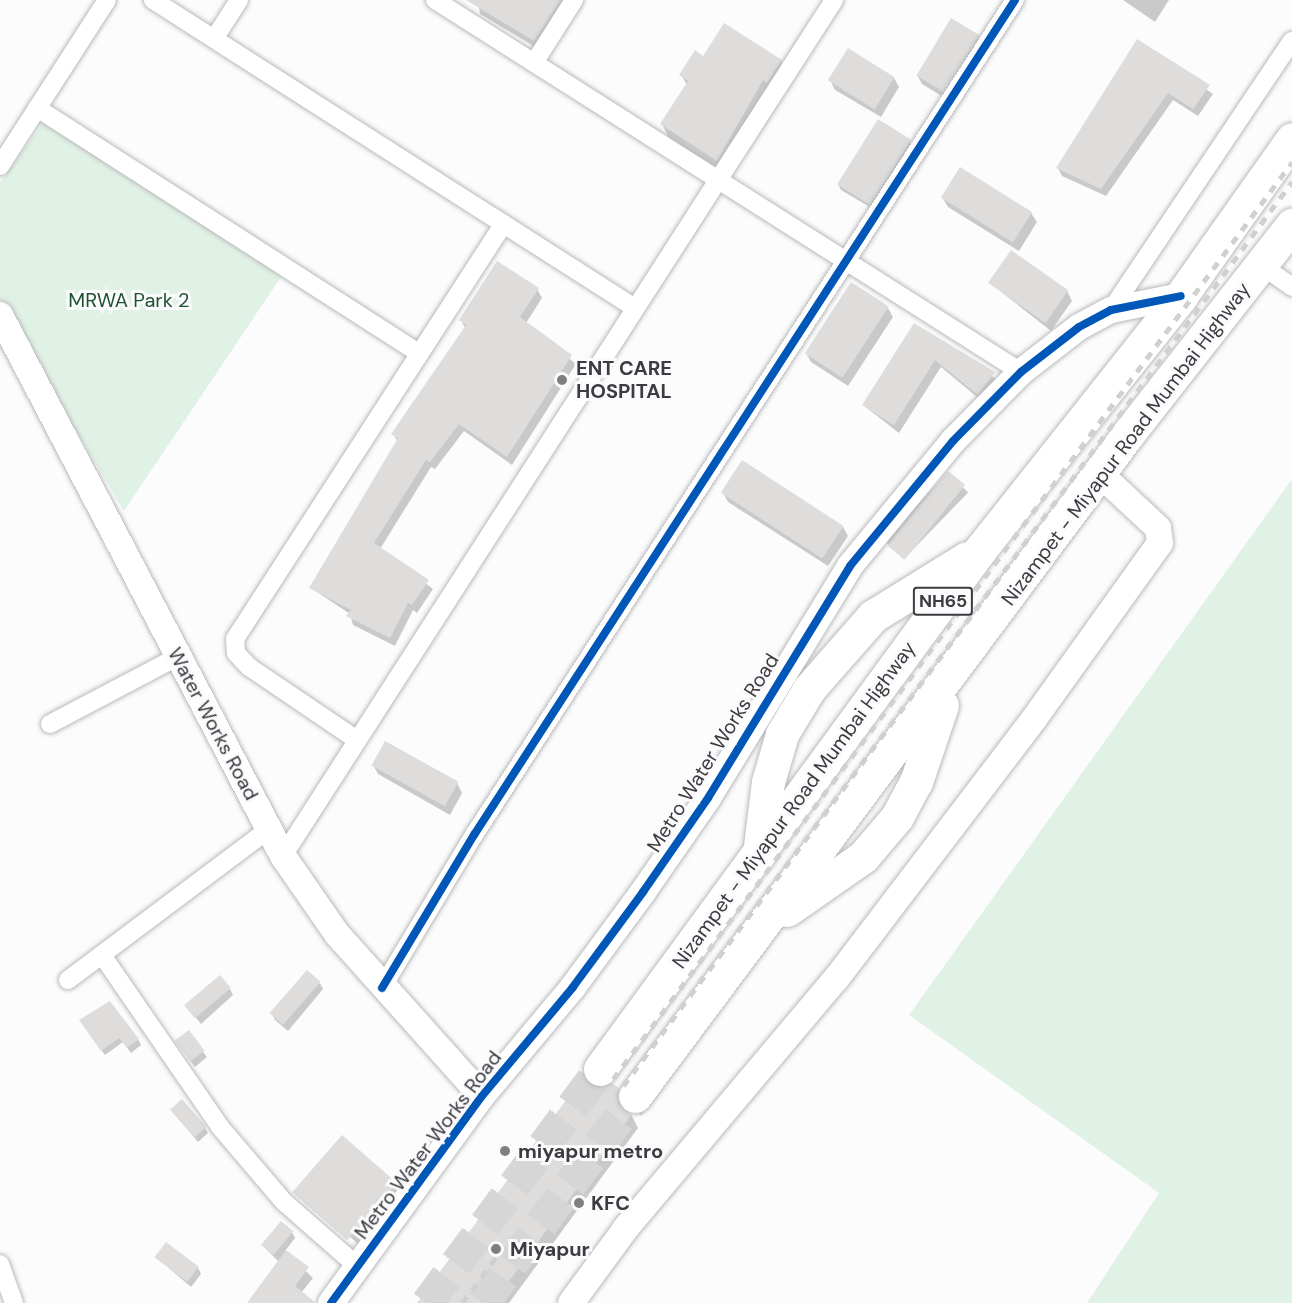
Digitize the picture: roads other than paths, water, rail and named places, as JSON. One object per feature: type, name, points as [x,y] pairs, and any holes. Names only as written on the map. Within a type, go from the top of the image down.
[{"type":"highway","name":"Nizampet - Miyapur Road Mumbai Highway","points":[[600,1069],[759,856],[980,550],[1180,296],[1292,139]]},
{"type":"highway","name":"Nizampet - Miyapur Road Mumbai Highway","points":[[635,1096],[763,927],[863,857],[897,817],[916,782],[950,680],[1100,474],[1292,225]]},
{"type":"highway","points":[[759,856],[779,744],[808,689],[873,616],[980,550]]},
{"type":"street","points":[[0,166],[107,0]]},
{"type":"street","points":[[153,0],[635,308]]},
{"type":"street","points":[[214,39],[239,0]]},
{"type":"street","points":[[435,0],[1021,372]]},
{"type":"street","points":[[534,63],[574,0]]},
{"type":"street","points":[[284,856],[834,0]]},
{"type":"street","points":[[382,988],[474,835],[848,262],[1015,0]]},
{"type":"street","points":[[1111,310],[1292,41]]},
{"type":"street","points":[[37,108],[419,352]]},
{"type":"street","points":[[357,740],[249,667],[236,653],[235,639],[503,224]]},
{"type":"street","points":[[1261,265],[1292,287]]},
{"type":"street","name":"Metro Water Works Road","points":[[331,1303],[482,1096],[573,987],[643,892],[708,798],[850,566],[953,441],[1021,372],[1111,310],[1180,296]]},
{"type":"street","name":"Water Works Road","points":[[0,315],[177,657],[284,856],[337,934],[382,988],[482,1096]]},
{"type":"street","points":[[571,1303],[614,1242],[836,979],[1034,719],[1160,543],[1158,528],[1100,474]]},
{"type":"street","points":[[50,724],[177,657]]},
{"type":"street","points":[[68,980],[269,829]]},
{"type":"street","points":[[102,955],[220,1127],[284,1202],[357,1266]]},
{"type":"street","points":[[0,1264],[14,1303]]},
{"type":"tunnel","points":[[427,1303],[600,1069]]},
{"type":"tunnel","points":[[483,1303],[635,1096]]},
{"type":"railway","points":[[613,1079],[1292,162]]},
{"type":"railway","points":[[623,1086],[1292,182]]},
{"type":"railway","points":[[462,1303],[500,1252]]},
{"type":"place","name":"ENT CARE HOSPITAL","points":[[562,380]]},
{"type":"place","name":"miyapur metro","points":[[505,1151]]},
{"type":"place","name":"KFC","points":[[579,1203]]},
{"type":"place","name":"Miyapur","points":[[496,1249]]},
{"type":"park label","name":"MRWA Park 2","points":[[129,300]]}]
